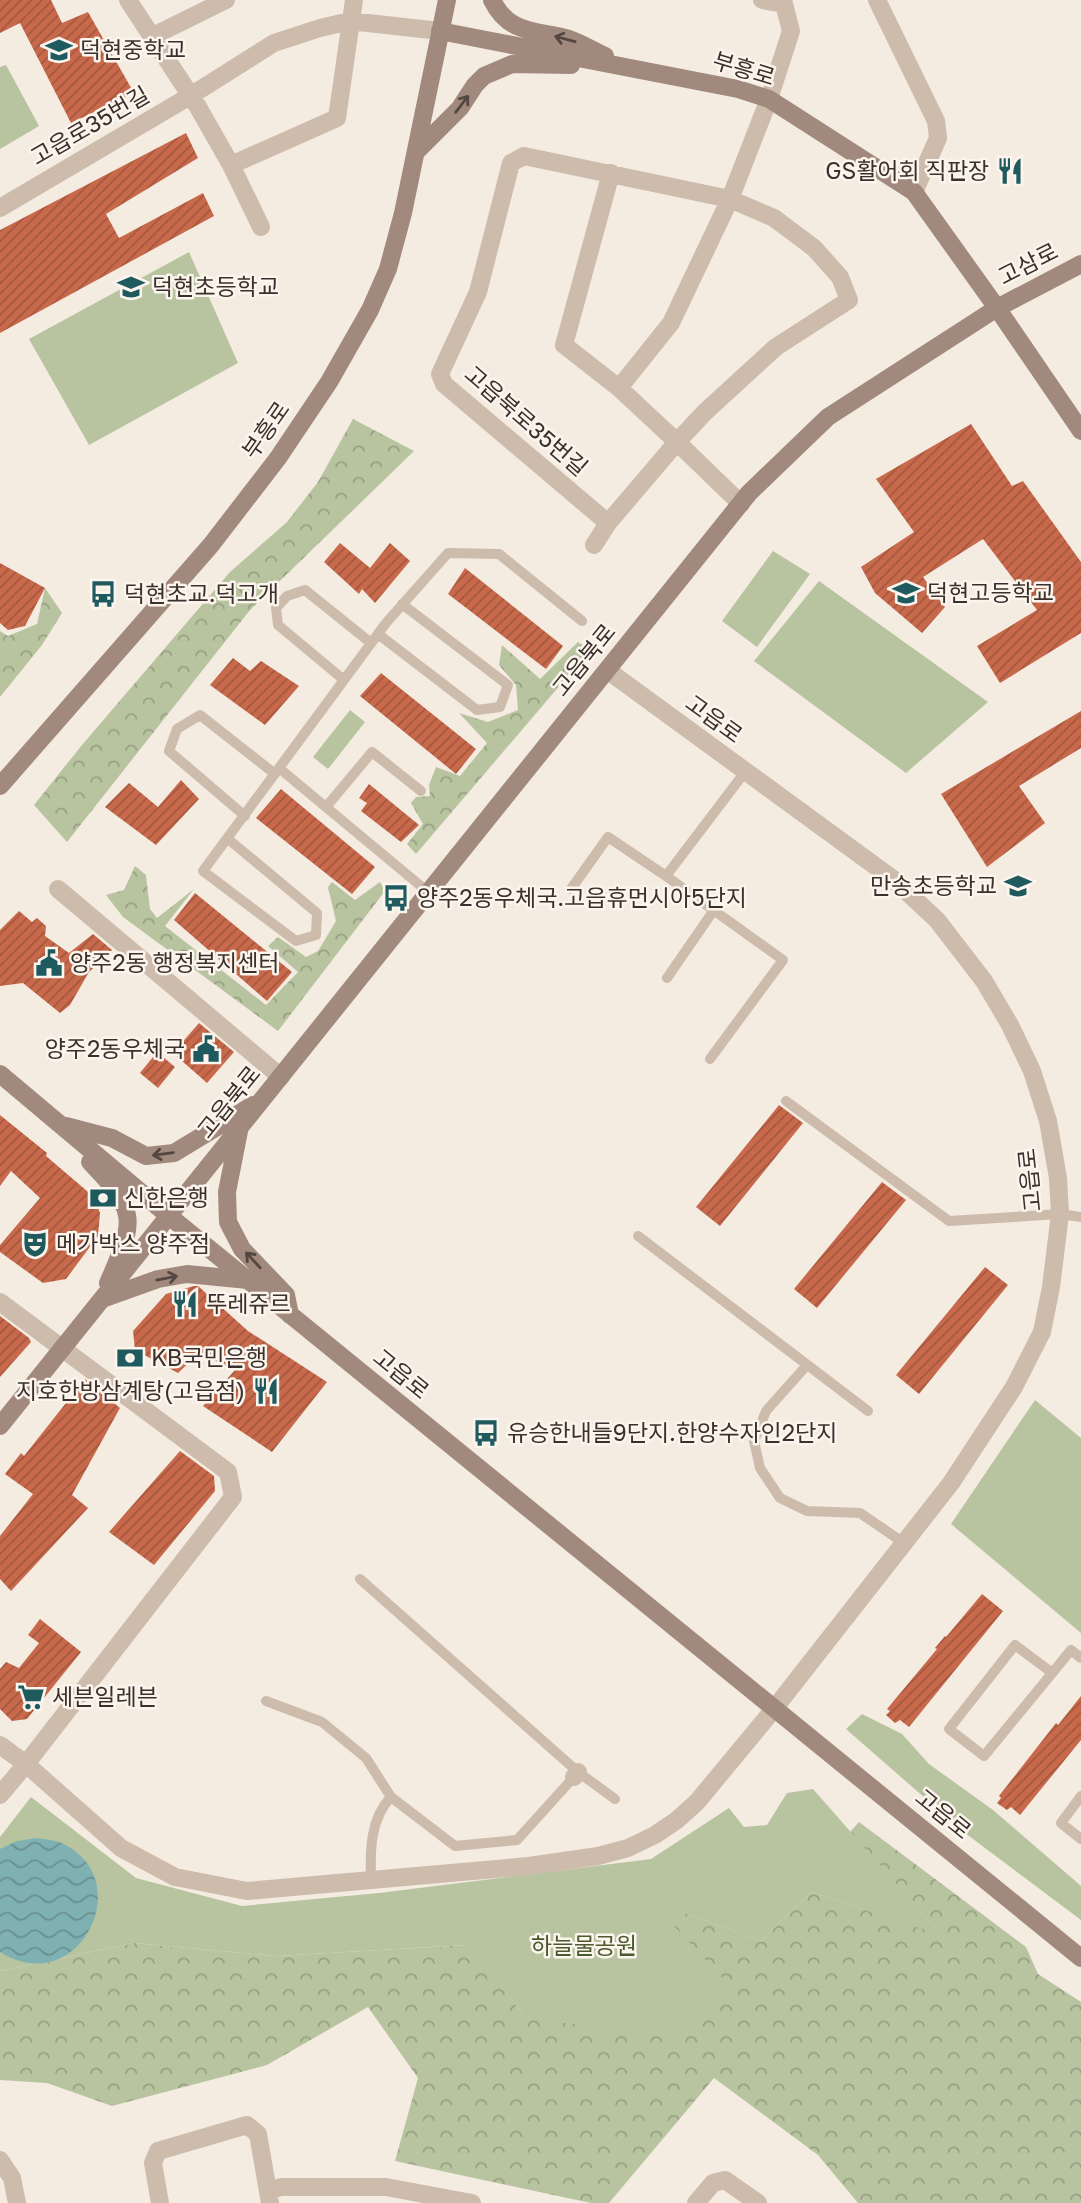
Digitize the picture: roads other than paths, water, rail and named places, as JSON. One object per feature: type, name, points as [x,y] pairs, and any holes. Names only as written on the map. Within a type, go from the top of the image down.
[{"type":"street","points":[[128,0],[153,36],[231,165],[261,227]]},
{"type":"street","points":[[153,36],[226,0]]},
{"type":"street","points":[[231,165],[337,118],[354,0]]},
{"type":"street","name":"부흥로","points":[[0,786],[211,545],[278,458],[329,382],[370,310],[388,270],[403,213],[447,0]]},
{"type":"street","points":[[492,0],[513,25],[571,40],[627,67]]},
{"type":"street","points":[[619,388],[671,323],[730,199],[769,99],[791,32],[784,2],[763,0]]},
{"type":"street","points":[[877,0],[936,121],[938,138],[914,192]]},
{"type":"street","name":"고읍로35번길","points":[[0,208],[274,43],[350,21],[439,31]]},
{"type":"street","name":"부흥로","points":[[439,31],[738,89],[769,99],[914,192],[997,308]]},
{"type":"street","points":[[415,154],[460,108],[484,76],[512,64],[627,67]]},
{"type":"street","name":"고읍북로35번길","points":[[594,545],[608,523],[705,412],[776,348],[849,300],[840,277],[814,247],[774,218],[730,199],[524,156],[511,163],[478,292],[440,374],[444,384],[608,523]]},
{"type":"street","points":[[611,173],[564,345],[619,388],[741,504]]},
{"type":"street","name":"고삼로","points":[[997,308],[1081,264]]},
{"type":"street","points":[[997,308],[1081,431]]},
{"type":"street","name":"고읍북로","points":[[0,1426],[749,493],[828,417],[997,308]]},
{"type":"street","name":"고읍로","points":[[0,1745],[26,1764],[121,1848],[175,1877],[247,1891],[529,1866],[598,1856],[628,1848],[655,1835],[697,1802],[774,1709],[951,1483],[1014,1387],[1042,1332],[1053,1274],[1060,1214],[1058,1178],[1048,1121],[1032,1070],[1010,1025],[984,981],[937,920],[893,879],[607,670]]},
{"type":"street","points":[[58,889],[281,1077]]},
{"type":"street","name":"고읍로","points":[[0,1074],[290,1315],[1081,1958]]},
{"type":"street","points":[[60,1124],[112,1138],[146,1156],[174,1153],[265,1097]]},
{"type":"street","points":[[44,1111],[113,1187],[127,1215],[125,1242],[102,1299]]},
{"type":"street","points":[[240,1128],[227,1192],[228,1222],[243,1249],[286,1295],[290,1315]]},
{"type":"street","points":[[102,1299],[158,1279],[187,1274],[248,1280]]},
{"type":"street","points":[[0,1301],[228,1472],[233,1497],[0,1795]]},
{"type":"street","points":[[160,2203],[153,2163],[158,2151],[247,2124],[258,2134],[269,2197],[281,2187],[386,2187],[472,2203]]},
{"type":"street","points":[[0,2160],[12,2178],[17,2203]]},
{"type":"street","points":[[696,2203],[713,2183],[725,2180],[758,2203]]},
{"type":"lane","points":[[228,839],[317,913],[316,935],[296,942],[203,872],[374,639],[448,553],[499,554],[582,621]]},
{"type":"lane","points":[[344,681],[278,625],[276,608],[287,596],[305,590],[477,710],[500,707],[508,685],[402,604]]},
{"type":"lane","points":[[244,816],[169,751],[177,729],[200,715],[326,807],[428,892]]},
{"type":"lane","points":[[326,807],[372,752],[421,791]]},
{"type":"lane","points":[[666,876],[745,772]]},
{"type":"lane","points":[[571,889],[608,837],[783,960],[710,1059]]},
{"type":"lane","points":[[667,978],[714,910]]},
{"type":"lane","points":[[786,1101],[950,1222],[1060,1214],[1081,1217]]},
{"type":"lane","points":[[638,1236],[868,1411]]},
{"type":"lane","points":[[807,1365],[766,1411],[754,1441],[760,1468],[780,1498],[807,1511],[860,1513],[904,1543]]},
{"type":"lane","points":[[360,1579],[576,1774],[615,1799]]},
{"type":"lane","points":[[1051,1672],[1015,1645],[949,1729],[984,1756],[1071,1650],[1081,1658]]},
{"type":"lane","points":[[266,1701],[323,1722],[366,1758],[391,1797],[455,1846],[517,1840],[576,1774]]},
{"type":"lane","points":[[1081,1796],[1061,1823],[1081,1839]]},
{"type":"lane","points":[[371,1879],[370,1843],[383,1806],[391,1797]]},
{"type":"water","points":[[37,1838],[59,1842],[83,1859],[96,1881],[97,1905],[90,1928],[75,1948],[54,1961],[29,1963],[0,1952],[0,1849],[17,1841]]},
{"type":"place","name":"덕현중학교","points":[[59,50]]},
{"type":"place","name":"GS활어회 직판장","points":[[1010,171]]},
{"type":"place","name":"덕현초등학교","points":[[131,287]]},
{"type":"place","name":"덕현고등학교","points":[[906,593]]},
{"type":"place","name":"덕현초교.덕고개","points":[[103,594]]},
{"type":"place","name":"만송초등학교","points":[[1018,886]]},
{"type":"place","name":"양주2동우체국.고읍휴먼시아5단지","points":[[396,898]]},
{"type":"place","name":"양주2동 행정복지센터","points":[[49,963]]},
{"type":"place","name":"양주2동우체국","points":[[206,1049]]},
{"type":"place","name":"신한은행","points":[[103,1198]]},
{"type":"place","name":"메가박스 양주점","points":[[35,1244]]},
{"type":"place","name":"뚜레쥬르","points":[[185,1304]]},
{"type":"place","name":"KB국민은행","points":[[130,1358]]},
{"type":"place","name":"지호한방삼계탕(고읍점)","points":[[266,1391]]},
{"type":"place","name":"유승한내들9단지.한양수자인2단지","points":[[486,1433]]},
{"type":"place","name":"세븐일레븐","points":[[31,1697]]},
{"type":"park label","name":"하늘물공원","points":[[584,1946]]}]
